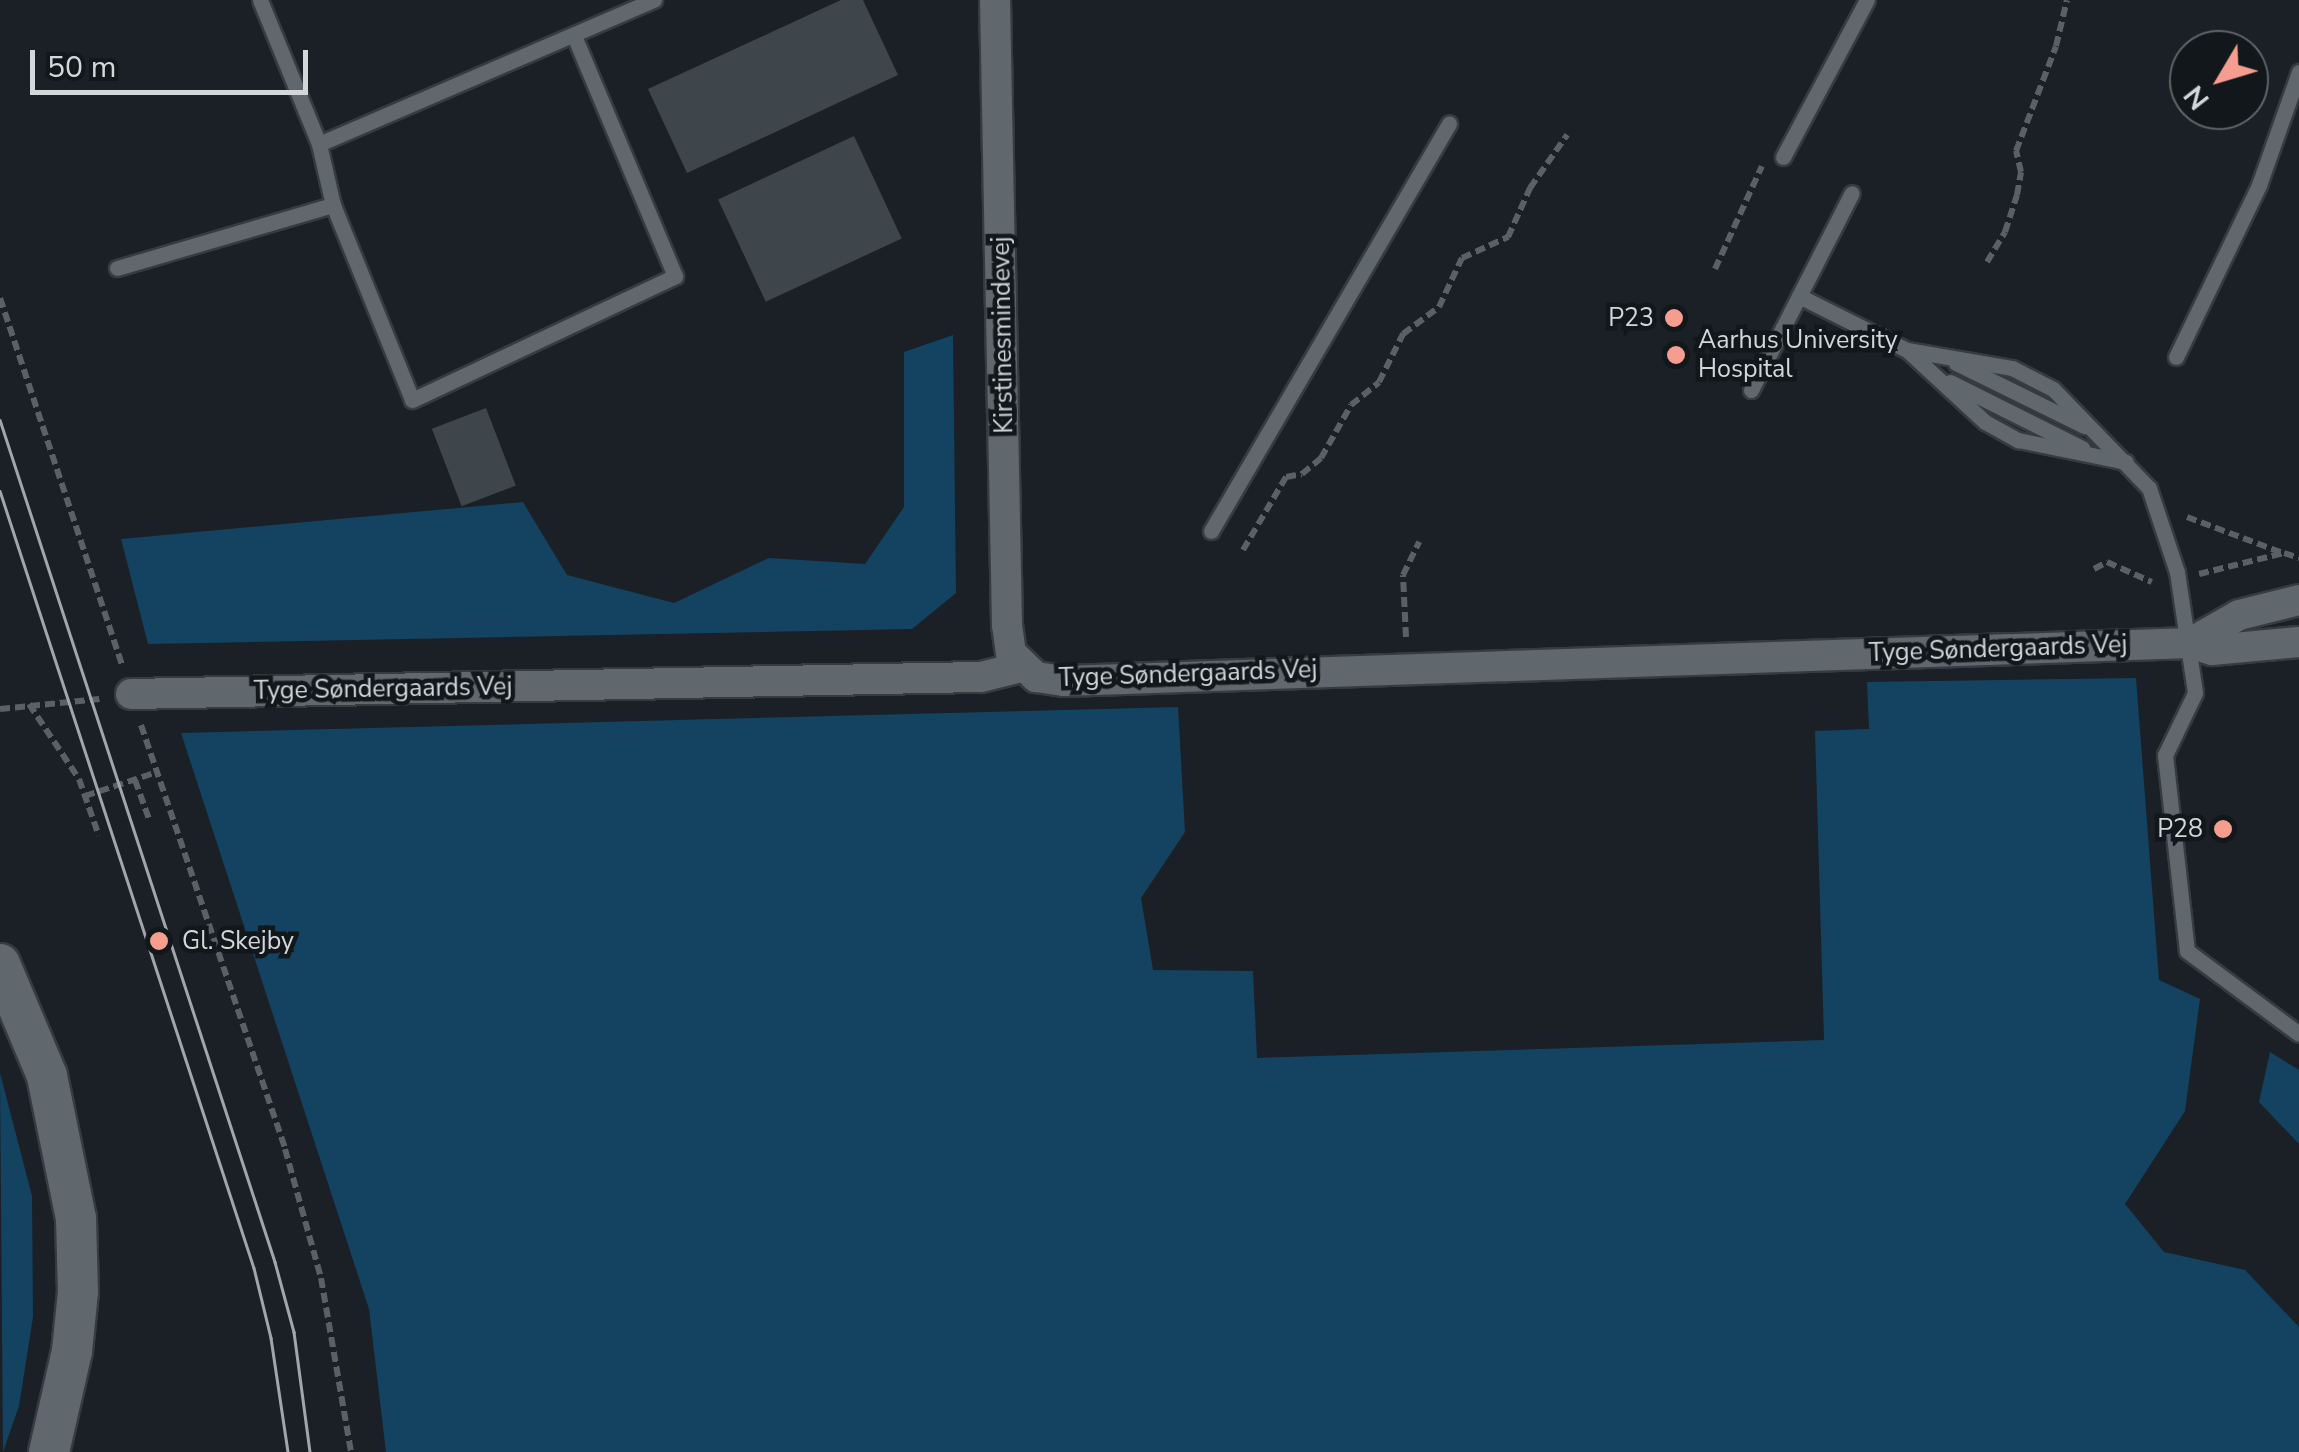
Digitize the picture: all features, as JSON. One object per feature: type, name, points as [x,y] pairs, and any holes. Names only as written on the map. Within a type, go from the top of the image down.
[{"type":"street","name":"Kirstinesmindevej","points":[[995,0],[1007,626],[1010,653],[1021,667]]},
{"type":"street","name":"Tyge Søndergaards Vej","points":[[2190,643],[2239,615],[2299,600]]},
{"type":"street","name":"Tyge Søndergaards Vej","points":[[131,694],[981,677],[1021,667],[1036,677],[1065,681],[2190,643],[2212,650],[2299,642]]},
{"type":"street","points":[[0,964],[47,1076],[76,1218],[78,1292],[72,1351],[50,1452]]},
{"type":"lane","points":[[260,0],[319,144],[333,206],[412,400],[675,276],[574,36]]},
{"type":"lane","points":[[612,0],[618,16]]},
{"type":"lane","points":[[319,144],[654,0]]},
{"type":"lane","points":[[1783,157],[1866,0]]},
{"type":"lane","points":[[2176,357],[2260,185],[2299,72]]},
{"type":"lane","points":[[1210,531],[1450,123]]},
{"type":"lane","points":[[1751,390],[1852,193]]},
{"type":"lane","points":[[117,268],[333,206]]},
{"type":"lane","points":[[1799,296],[1907,350],[1933,374],[2102,457],[2126,462]]},
{"type":"lane","points":[[1907,350],[1939,355],[2096,432],[2126,462],[2158,506],[2190,643],[2194,693],[2166,756],[2188,951],[2299,1034]]},
{"type":"path","points":[[1987,262],[2005,232],[2017,195],[2021,172],[2016,151],[2056,46],[2068,0]]},
{"type":"path","points":[[1243,550],[1286,477],[1302,474],[1321,458],[1350,405],[1379,382],[1403,334],[1439,307],[1462,258],[1508,237],[1530,188],[1567,135]]},
{"type":"path","points":[[0,298],[290,1167],[322,1278],[351,1452]]},
{"type":"path","points":[[2158,506],[2284,553]]},
{"type":"path","points":[[1406,632],[1403,574],[1419,542]]},
{"type":"path","points":[[0,709],[131,694]]},
{"type":"path","points":[[29,704],[80,779],[98,836]]},
{"type":"path","points":[[85,796],[157,772]]},
{"type":"path","points":[[136,780],[148,820]]},
{"type":"shaded area","points":[[953,335],[956,593],[912,629],[148,644],[121,539],[523,502],[567,575],[674,603],[769,558],[865,564],[904,507],[904,352]]},
{"type":"shaded area","points":[[2136,678],[2159,980],[2200,999],[2185,1111],[2125,1204],[2164,1252],[2245,1270],[2299,1327],[2299,1452],[386,1452],[369,1309],[181,733],[1178,707],[1185,832],[1141,898],[1153,970],[1253,971],[1257,1058],[1824,1040],[1815,731],[1869,729],[1867,682]]},
{"type":"shaded area","points":[[2270,1052],[2299,1070],[2299,1144],[2259,1102]]},
{"type":"shaded area","points":[[0,1073],[32,1196],[33,1317],[19,1406],[3,1452]]},
{"type":"building","points":[[841,0],[863,0],[898,75],[687,173],[648,89]]},
{"type":"building","points":[[854,136],[902,238],[766,302],[718,199]]},
{"type":"building","points":[[486,408],[516,485],[462,506],[432,429]]},
{"type":"tram line","points":[[0,420],[275,1262],[294,1332],[310,1452]]},
{"type":"tram line","points":[[0,491],[254,1268],[271,1338],[288,1452]]},
{"type":"place","name":"P23","points":[[1674,318]]},
{"type":"place","name":"Aarhus University Hospital","points":[[1676,355]]},
{"type":"place","name":"P28","points":[[2223,829]]},
{"type":"place","name":"Gl. Skejby","points":[[159,941]]}]
